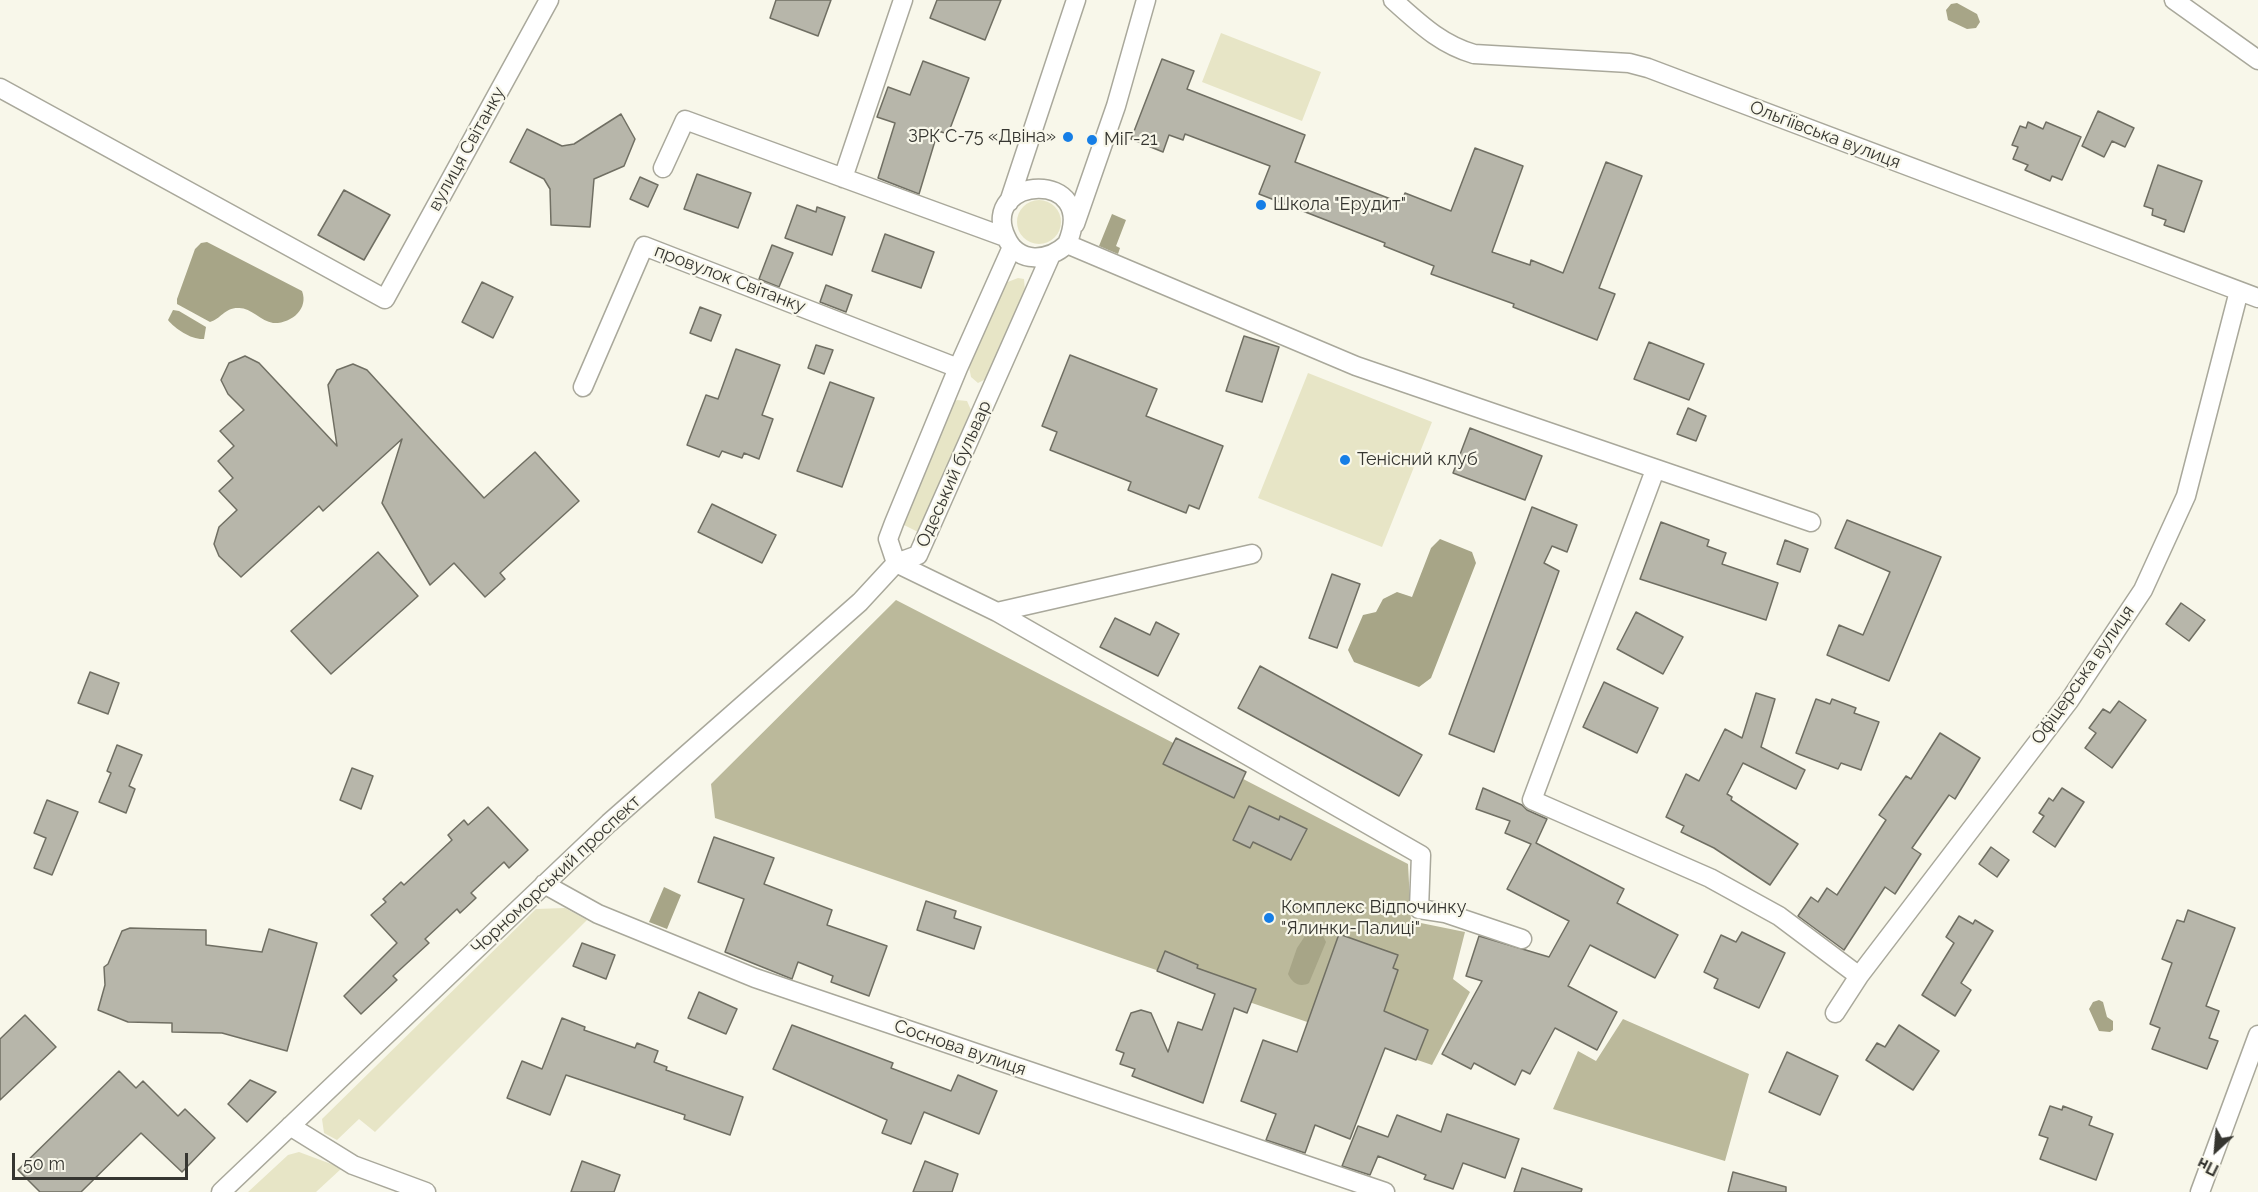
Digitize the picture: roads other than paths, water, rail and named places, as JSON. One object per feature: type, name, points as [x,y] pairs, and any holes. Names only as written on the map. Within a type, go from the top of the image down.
[{"type":"street","name":"вулиця Світанку","points":[[0,88],[385,299],[549,0]]},
{"type":"street","points":[[843,178],[903,0]]},
{"type":"street","name":"Одеський бульвар","points":[[1050,256],[918,555],[896,562],[888,539],[958,368],[1014,247],[1002,224],[1014,197],[1076,0]]},
{"type":"street","points":[[663,168],[685,120],[843,178],[1014,247],[1050,256],[1071,236],[1116,106],[1146,0]]},
{"type":"street","name":"Ольгіївська вулиця","points":[[1393,0],[1433,37],[1454,48],[1474,54],[1629,63],[1648,68],[2258,298]]},
{"type":"street","points":[[2174,0],[2258,60]]},
{"type":"street","points":[[1014,197],[1036,186],[1049,188],[1063,196],[1072,209],[1071,236]]},
{"type":"street","points":[[1071,236],[1356,366],[1811,522]]},
{"type":"street","name":"провулок Світанку","points":[[584,387],[644,246],[958,368]]},
{"type":"street","name":"Офіцерська вулиця","points":[[1835,1013],[1859,976],[2069,701],[2143,590],[2186,496],[2240,291]]},
{"type":"street","points":[[1655,470],[1532,800],[1710,878],[1779,916],[1859,976]]},
{"type":"street","points":[[997,612],[1252,554]]},
{"type":"street","points":[[896,562],[997,612],[1421,855],[1419,909],[1445,913],[1522,939]]},
{"type":"street","name":"Чорноморський проспект","points":[[221,1192],[609,823],[860,602],[896,562]]},
{"type":"street","name":"Соснова вулиця","points":[[544,884],[598,914],[755,978],[1385,1192]]},
{"type":"street","points":[[2200,1192],[2258,1035]]},
{"type":"street","points":[[290,1126],[353,1165],[426,1192]]},
{"type":"place","name":"ЗРК С-75 «Двіна»","points":[[1068,137]]},
{"type":"place","name":"МіГ-21","points":[[1092,140]]},
{"type":"place","name":"Школа \"Ерудит\"","points":[[1261,205]]},
{"type":"place","name":"Тенісний клуб","points":[[1345,460]]},
{"type":"place","name":"Комплекс Відпочинку \"Ялинки-Палиці\"","points":[[1269,918]]}]
